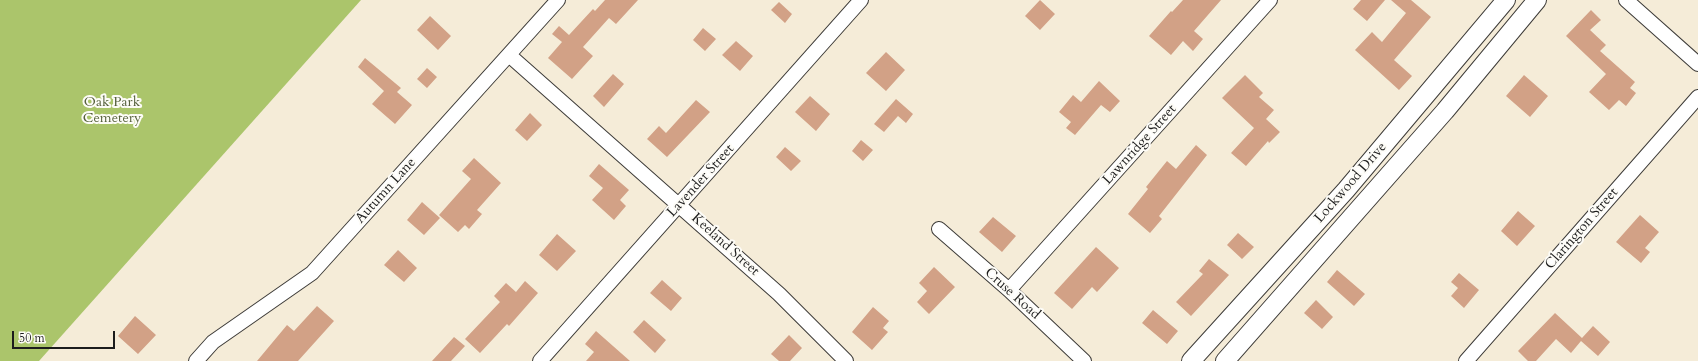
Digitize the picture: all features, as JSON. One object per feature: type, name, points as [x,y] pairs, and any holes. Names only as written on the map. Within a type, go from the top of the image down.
[{"type":"main road","name":"Lockwood Drive","points":[[1192,361],[1346,190],[1506,0]]},
{"type":"main road","name":"Lockwood Drive","points":[[1225,361],[1439,117],[1537,0]]},
{"type":"street","name":"Autumn Lane","points":[[196,361],[213,342],[312,273],[558,0]]},
{"type":"street","name":"Lavender Street","points":[[540,361],[861,0]]},
{"type":"street","name":"Lawnridge Street","points":[[1009,290],[1270,0]]},
{"type":"street","points":[[1626,0],[1698,64]]},
{"type":"street","name":"Keeland Street","points":[[509,55],[779,294],[846,361]]},
{"type":"street","name":"Clarington Street","points":[[1466,361],[1698,97]]},
{"type":"street","name":"Cruse Road","points":[[939,229],[1009,290],[1084,361]]},
{"type":"green space","name":"Oak Park Cemetery","points":[[0,0],[361,0],[39,361],[0,361]]},
{"type":"building","points":[[605,0],[638,0],[616,24],[609,18],[583,47],[593,56],[572,79],[548,58],[562,42],[552,34],[559,26],[569,35],[593,9],[595,11]]},
{"type":"building","points":[[1040,0],[1055,14],[1040,30],[1025,16]]},
{"type":"building","points":[[1183,0],[1221,0],[1194,31],[1203,39],[1193,51],[1183,41],[1171,55],[1149,36]]},
{"type":"building","points":[[1361,0],[1385,0],[1367,21],[1353,9]]},
{"type":"building","points":[[1391,0],[1411,0],[1431,17],[1394,60],[1412,76],[1399,90],[1355,50],[1372,32],[1382,42],[1406,13]]},
{"type":"building","points":[[779,2],[792,14],[785,23],[771,10]]},
{"type":"building","points":[[1591,10],[1601,20],[1590,30],[1606,45],[1600,51],[1635,82],[1630,88],[1636,93],[1626,106],[1619,100],[1609,110],[1589,92],[1606,74],[1566,36]]},
{"type":"building","points":[[430,16],[451,36],[438,50],[417,30]]},
{"type":"building","points":[[703,28],[716,39],[705,51],[693,40]]},
{"type":"building","points":[[736,41],[753,56],[740,71],[722,55]]},
{"type":"building","points":[[886,52],[905,70],[886,91],[866,73]]},
{"type":"building","points":[[365,58],[401,88],[397,92],[412,105],[395,124],[372,104],[384,91],[358,67]]},
{"type":"building","points":[[427,68],[437,77],[427,88],[417,79]]},
{"type":"building","points":[[613,74],[624,84],[604,107],[593,96]]},
{"type":"building","points":[[1245,75],[1263,93],[1259,97],[1274,110],[1266,119],[1280,132],[1269,143],[1268,141],[1246,166],[1231,153],[1254,128],[1222,98]]},
{"type":"building","points":[[1524,75],[1548,96],[1530,117],[1506,96]]},
{"type":"building","points":[[1099,81],[1120,101],[1110,112],[1101,105],[1075,135],[1066,128],[1071,122],[1059,112],[1073,95],[1081,102]]},
{"type":"building","points":[[810,96],[830,114],[816,131],[795,112]]},
{"type":"building","points":[[896,99],[913,114],[906,123],[898,116],[884,132],[874,124]]},
{"type":"building","points":[[696,100],[710,112],[667,157],[647,139],[659,126],[666,133]]},
{"type":"building","points":[[530,113],[542,125],[527,141],[515,130]]},
{"type":"building","points":[[861,140],[873,150],[863,161],[852,151]]},
{"type":"building","points":[[1196,145],[1207,155],[1159,216],[1162,219],[1150,233],[1128,214],[1148,189],[1146,187],[1167,161],[1176,169]]},
{"type":"building","points":[[785,147],[801,161],[791,171],[776,157]]},
{"type":"building","points":[[474,158],[501,183],[477,210],[482,214],[469,229],[465,225],[458,232],[439,215],[471,179],[462,171]]},
{"type":"building","points":[[599,164],[629,190],[620,200],[626,206],[614,220],[592,200],[603,188],[589,176]]},
{"type":"building","points":[[422,202],[440,218],[424,235],[407,220]]},
{"type":"building","points":[[1518,211],[1535,226],[1517,246],[1501,231]]},
{"type":"building","points":[[1640,215],[1659,232],[1645,248],[1650,252],[1641,263],[1616,242]]},
{"type":"building","points":[[993,217],[1016,236],[1002,252],[979,232]]},
{"type":"building","points":[[1238,233],[1254,247],[1242,259],[1227,245]]},
{"type":"building","points":[[557,234],[576,251],[557,271],[539,255]]},
{"type":"building","points":[[1096,247],[1119,268],[1097,292],[1092,287],[1072,309],[1054,293]]},
{"type":"building","points":[[398,250],[417,268],[404,282],[384,265]]},
{"type":"building","points":[[1209,259],[1229,275],[1191,316],[1176,302],[1203,274],[1199,271]]},
{"type":"building","points":[[934,267],[955,287],[929,314],[917,302],[927,291],[919,283]]},
{"type":"building","points":[[1337,270],[1365,294],[1354,306],[1327,282]]},
{"type":"building","points":[[1459,273],[1479,290],[1464,308],[1451,296],[1458,288],[1451,282]]},
{"type":"building","points":[[662,280],[682,298],[671,311],[650,293]]},
{"type":"building","points":[[525,281],[538,293],[509,326],[507,324],[480,353],[465,339],[500,302],[494,296],[506,283],[516,292]]},
{"type":"building","points":[[1316,300],[1333,317],[1322,329],[1304,313]]},
{"type":"building","points":[[317,306],[334,321],[298,361],[257,361],[287,325],[294,331]]},
{"type":"building","points":[[873,307],[889,321],[883,328],[888,332],[872,350],[852,332]]},
{"type":"building","points":[[1153,310],[1178,331],[1167,344],[1142,323]]},
{"type":"building","points":[[1555,313],[1582,338],[1593,326],[1610,342],[1598,356],[1581,341],[1571,353],[1556,339],[1536,361],[1528,361],[1518,351]]},
{"type":"building","points":[[135,316],[156,335],[138,354],[118,336]]},
{"type":"building","points":[[644,320],[666,340],[655,353],[633,332]]},
{"type":"building","points":[[596,331],[630,361],[586,361],[594,352],[585,344]]},
{"type":"building","points":[[789,335],[802,348],[790,361],[779,361],[771,354]]},
{"type":"building","points":[[454,337],[465,346],[451,361],[432,361]]}]
